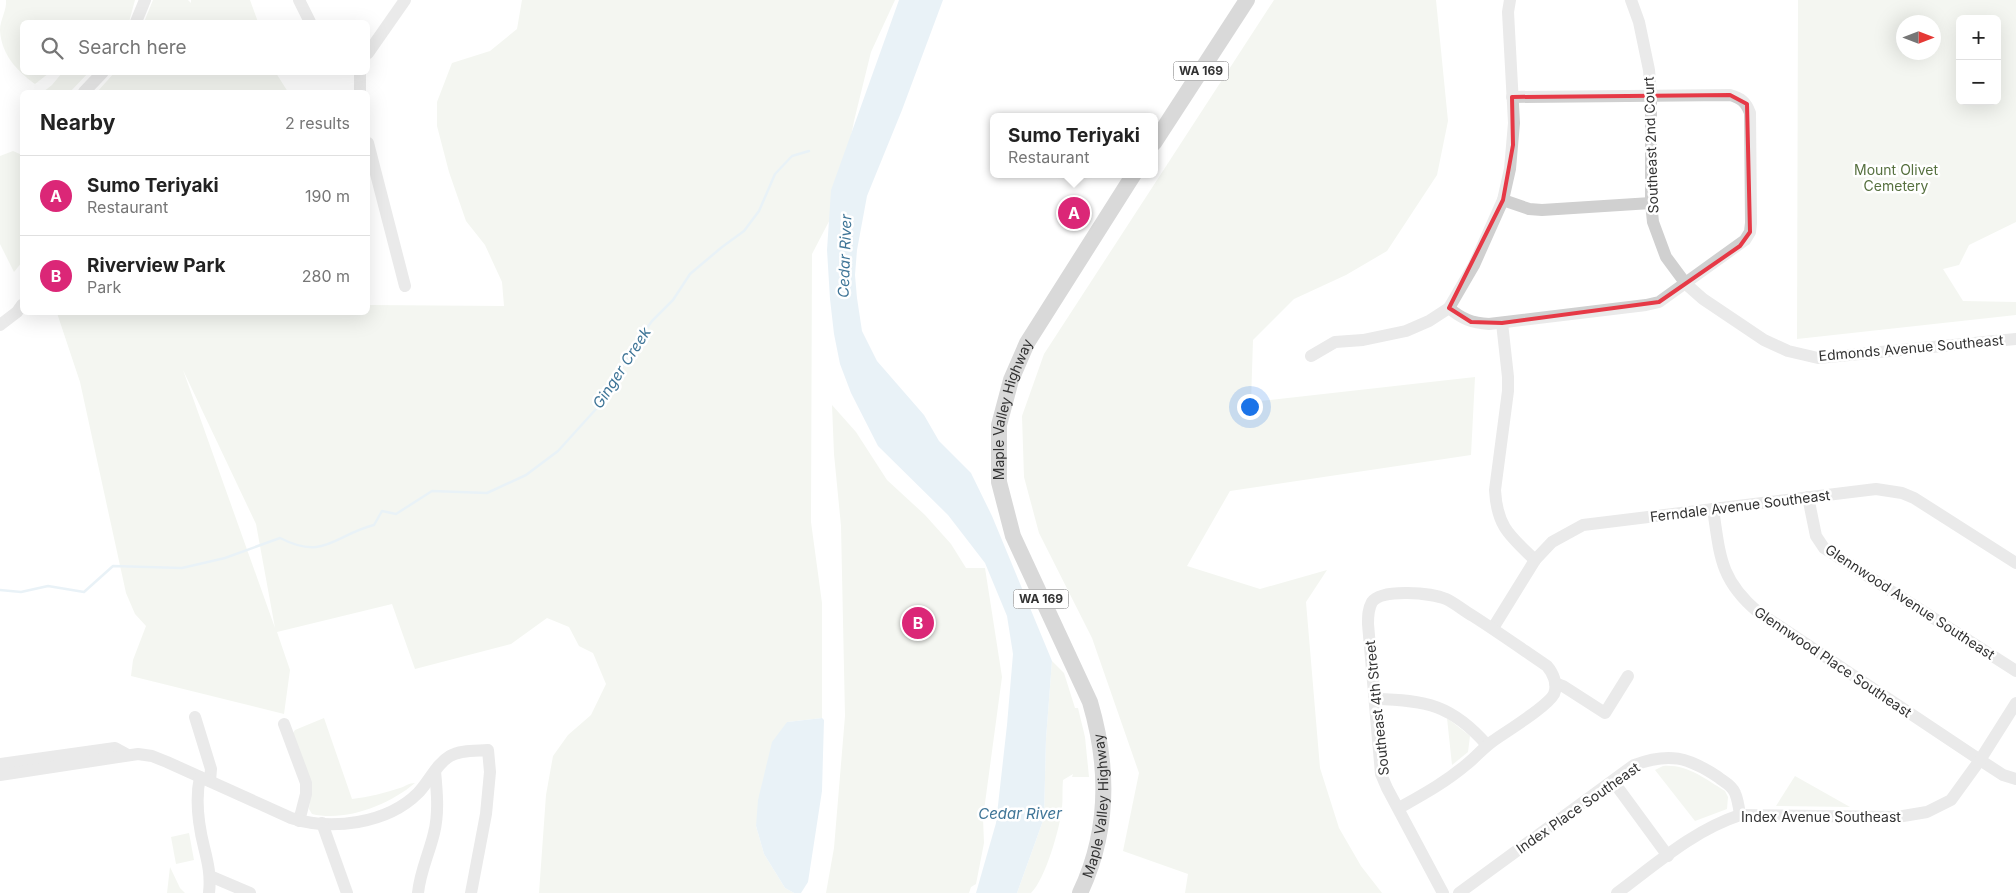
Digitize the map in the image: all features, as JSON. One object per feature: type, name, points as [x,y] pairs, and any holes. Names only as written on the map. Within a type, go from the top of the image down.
[{"type":"main road","name":"WA 169","points":[[1158,137],[1247,0]]},
{"type":"main road","name":"Maple Valley Highway","points":[[1080,893],[1097,844],[1104,800],[1102,755],[1097,726],[1090,702],[1013,536],[999,482],[999,425],[1011,380],[1027,343],[1131,178]]},
{"type":"street","points":[[137,20],[145,0]]},
{"type":"street","points":[[299,0],[309,20]]},
{"type":"street","points":[[370,50],[405,0]]},
{"type":"street","points":[[1310,356],[1335,342],[1363,340],[1406,331],[1429,321],[1449,308],[1474,265],[1503,200],[1513,145],[1514,123],[1508,12],[1510,0]]},
{"type":"street","points":[[1632,2],[1646,0]]},
{"type":"street","name":"Southeast 2nd Court","points":[[1632,2],[1646,47],[1651,96],[1651,203],[1653,222],[1666,257],[1686,284]]},
{"type":"street","points":[[86,90],[100,75]]},
{"type":"street","points":[[360,75],[360,90]]},
{"type":"street","points":[[1449,308],[1459,317],[1471,322],[1502,323],[1660,302],[1740,246],[1750,232],[1750,113],[1747,104],[1740,100],[1730,95],[1512,96]]},
{"type":"street","points":[[370,151],[405,286]]},
{"type":"street","points":[[1503,200],[1529,209],[1542,210],[1651,203]]},
{"type":"street","name":"Edmonds Avenue Southeast","points":[[1686,284],[1703,299],[1764,340],[1788,351],[1818,358],[2016,339]]},
{"type":"street","points":[[0,325],[20,308]]},
{"type":"street","points":[[1502,323],[1508,377],[1494,490],[1499,518],[1509,535],[1535,560]]},
{"type":"street","name":"Ferndale Avenue Southeast","points":[[1493,628],[1535,560],[1552,542],[1583,525],[1808,497],[1876,489],[1902,492],[2016,563]]},
{"type":"street","name":"Glennwood Avenue Southeast","points":[[1808,497],[1816,536],[1824,548],[2016,671]]},
{"type":"street","name":"Glennwood Place Southeast","points":[[1713,509],[1721,560],[1729,580],[1741,598],[1758,612],[1980,760],[2003,775],[2016,779]]},
{"type":"street","name":"Southeast 4th Street","points":[[1443,893],[1386,788],[1381,774],[1368,610],[1373,600],[1382,594],[1400,593],[1438,598],[1446,600],[1493,628]]},
{"type":"street","points":[[1398,808],[1445,780],[1467,764],[1487,745],[1545,704],[1554,693],[1553,673],[1547,666],[1493,628]]},
{"type":"street","points":[[1555,683],[1563,686],[1605,713],[1628,676]]},
{"type":"street","points":[[1375,699],[1409,700],[1437,706],[1457,717],[1474,730],[1487,745]]},
{"type":"street","name":"Index Avenue Southeast","points":[[1618,893],[1701,832],[1720,822],[1740,816],[1897,817],[1927,812],[1950,800],[1980,760],[2016,703]]},
{"type":"street","points":[[195,716],[211,769],[196,794],[197,810],[210,876],[209,893]]},
{"type":"street","points":[[284,724],[306,783],[306,794],[299,821]]},
{"type":"street","points":[[0,764],[115,748],[126,754],[152,756],[299,821],[322,823],[352,822],[389,813],[417,794],[442,762],[452,755],[488,750],[490,772],[486,814],[471,893]]},
{"type":"street","points":[[0,775],[116,758],[126,754]]},
{"type":"street","name":"Index Place Southeast","points":[[1459,893],[1634,765],[1651,759],[1666,758],[1698,763],[1730,785],[1735,791],[1740,816]]},
{"type":"street","points":[[418,893],[422,867],[434,832],[437,813],[435,771]]},
{"type":"street","points":[[1613,781],[1668,856]]},
{"type":"street","points":[[322,823],[347,893]]},
{"type":"street","points":[[210,876],[250,893]]},
{"type":"highlighted area","points":[[1730,95],[1747,104],[1750,232],[1740,246],[1659,302],[1502,323],[1471,322],[1449,308],[1503,200],[1513,145],[1512,97]]},
{"type":"green space","points":[[6,0],[135,0],[130,20],[20,20],[20,71],[11,61],[1,39],[1,22]]},
{"type":"green space","points":[[153,0],[188,0],[191,3],[191,0],[250,0],[257,20],[145,20]]},
{"type":"green space","points":[[522,0],[895,0],[871,52],[854,121],[838,204],[812,254],[811,522],[822,603],[822,718],[787,722],[756,826],[764,854],[785,888],[794,893],[539,893],[546,795],[553,756],[568,735],[591,715],[606,684],[593,653],[579,646],[569,627],[547,618],[511,644],[415,669],[392,604],[277,632],[290,670],[284,714],[131,676],[133,660],[146,626],[135,614],[126,593],[80,382],[58,315],[370,315],[370,305],[504,306],[502,282],[485,245],[466,221],[449,172],[437,126],[437,102],[452,63],[490,51],[517,29]],"holes":[[[183,370],[256,524],[275,628]]]},
{"type":"green space","points":[[1274,0],[1436,0],[1448,121],[1437,175],[1387,251],[1346,275],[1294,299],[1253,340],[1251,402],[1475,377],[1471,455],[1230,491],[1187,566],[1260,589],[1327,570],[1306,602],[1320,768],[1339,828],[1361,866],[1382,893],[1185,893],[1188,874],[1123,851],[1139,773],[1092,638],[1039,533],[1024,477],[1022,416],[1044,354]]},
{"type":"green space","name":"Mount Olivet Cemetery","points":[[1798,0],[2016,0],[2016,222],[1969,245],[1959,265],[1943,269],[1963,301],[2016,302],[2016,315],[1797,339]]},
{"type":"green space","points":[[24,75],[46,75],[35,84]]},
{"type":"green space","points":[[60,75],[86,75],[72,90],[46,90]]},
{"type":"green space","points":[[112,75],[277,75],[287,90],[99,90]]},
{"type":"green space","points":[[13,151],[20,154],[20,264],[14,272],[0,244],[0,156]]},
{"type":"green space","points":[[832,405],[856,432],[887,480],[925,515],[951,544],[966,568],[985,568],[1002,677],[983,818],[984,843],[976,884],[971,887],[969,893],[826,893],[834,848],[845,716],[841,526],[834,454]]},
{"type":"green space","points":[[1052,661],[1064,673],[1075,708],[1078,708],[1085,737],[1089,777],[1072,777],[1073,774],[1063,780],[1061,817],[1046,866],[1031,893],[1017,893],[1044,818],[1046,739]]},
{"type":"green space","points":[[324,718],[352,799],[382,793],[415,783],[380,805],[353,814],[325,816],[312,814],[309,809],[310,801],[293,733],[295,730]]},
{"type":"green space","points":[[1447,718],[1470,736],[1468,752],[1452,765]]},
{"type":"green space","points":[[1663,766],[1680,767],[1688,770],[1725,791],[1728,797],[1727,809],[1695,821],[1655,770]]},
{"type":"green space","points":[[1795,776],[1850,807],[1776,806]]},
{"type":"green space","points":[[189,833],[194,860],[176,864],[171,837]]},
{"type":"green space","points":[[170,867],[180,888],[185,893],[167,893]]},
{"type":"water","name":"Cedar River","points":[[899,0],[943,0],[902,110],[867,196],[857,250],[855,275],[857,298],[862,331],[877,361],[924,415],[939,441],[971,473],[992,516],[1052,661],[1046,739],[1044,818],[1017,893],[976,893],[996,823],[1007,725],[1013,654],[1007,616],[985,563],[948,515],[878,446],[851,393],[840,364],[834,334],[827,250],[831,190]]},
{"type":"water","points":[[822,718],[824,720],[822,791],[808,882],[801,893],[794,893],[785,888],[764,854],[756,826],[758,800],[772,742],[787,722]]},
{"type":"waterway","name":"Ginger Creek","points":[[0,590],[21,592],[48,586],[84,592],[113,566],[182,568],[225,558],[280,538],[295,544],[319,547],[374,525],[382,511],[396,514],[432,491],[487,493],[526,475],[558,451],[606,398],[631,350],[652,321],[673,300],[690,274],[744,231],[759,211],[775,174],[792,156],[809,151]]},
{"type":"place","name":"Sumo Teriyaki","points":[[1074,213]]},
{"type":"place","name":"Riverview Park","points":[[918,623]]}]
